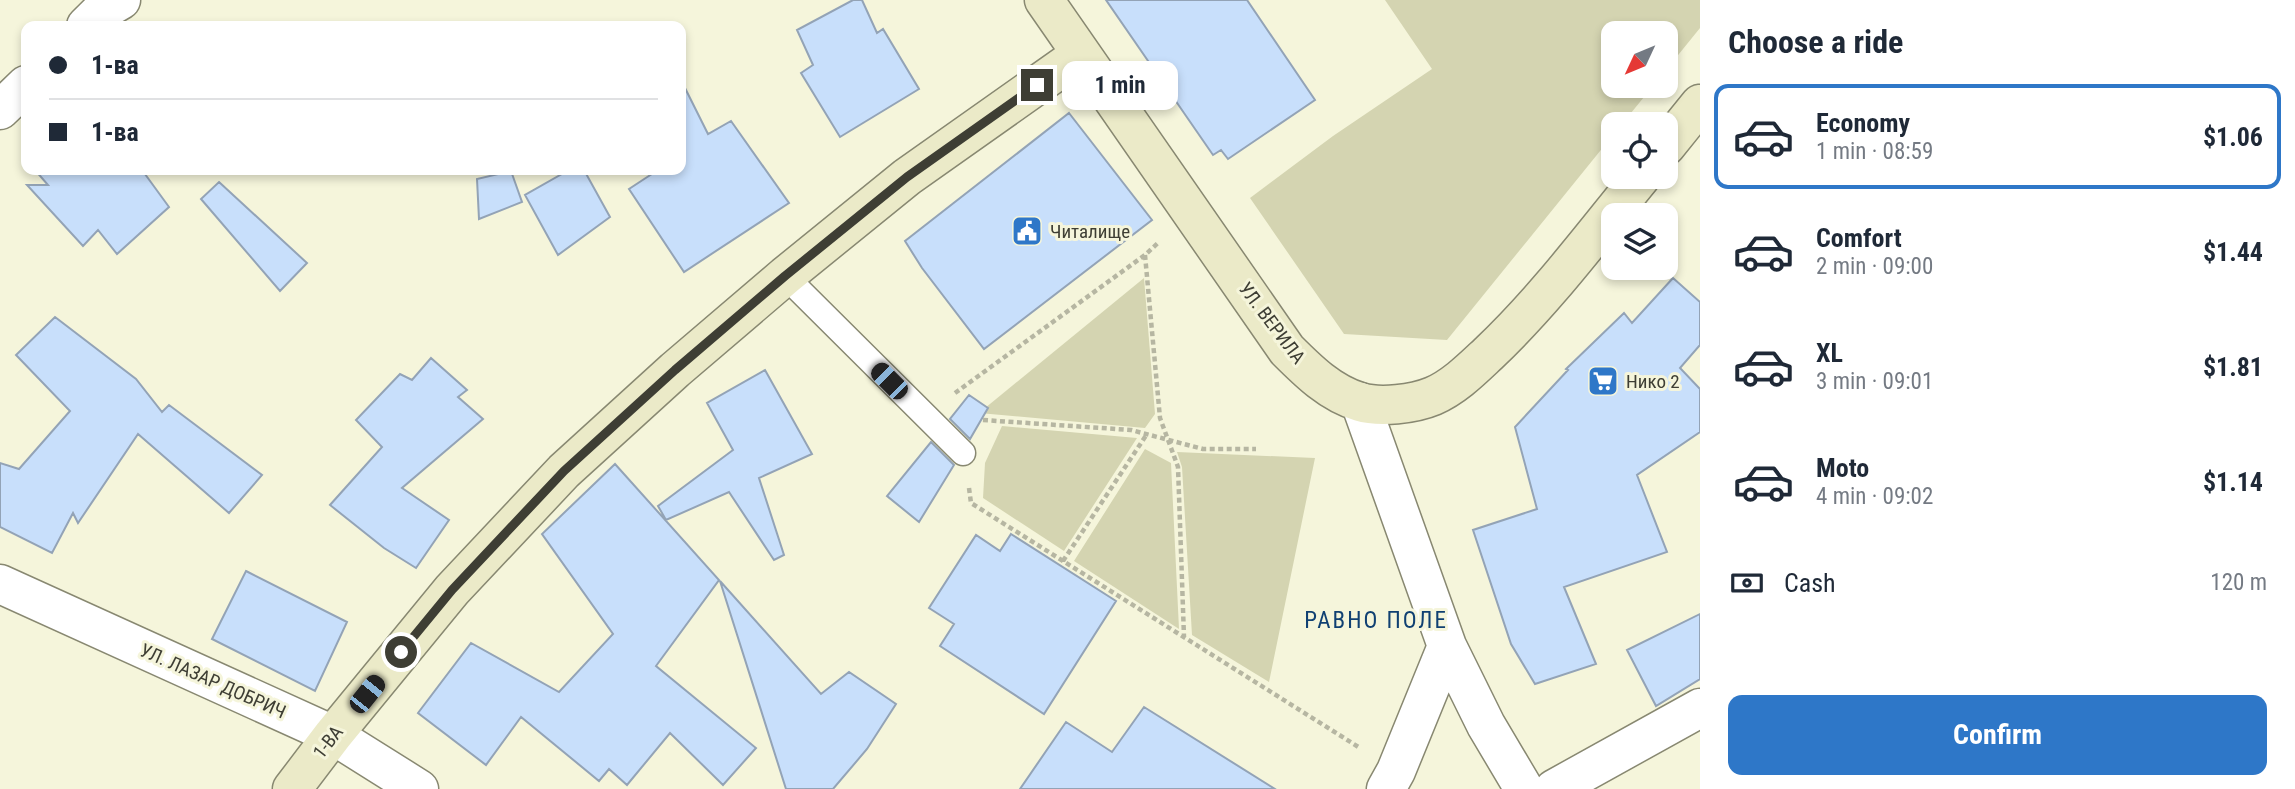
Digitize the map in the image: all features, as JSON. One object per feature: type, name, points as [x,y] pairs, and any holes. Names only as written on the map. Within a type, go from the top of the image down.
[{"type":"street","name":"УЛ. ВЕРИЛА","points":[[1044,0],[1287,349],[1320,382],[1360,402],[1398,405],[1433,396],[1467,374],[1549,290],[1631,189]]},
{"type":"street","name":"1-ВА","points":[[292,789],[452,590],[564,471],[675,370],[907,177],[1081,54]]},
{"type":"street","points":[[0,110],[21,90]]},
{"type":"street","points":[[1678,131],[1700,104]]},
{"type":"street","points":[[1360,402],[1447,646],[1486,725],[1524,789]]},
{"type":"street","name":"УЛ. ЛАЗАР ДОБРИЧ","points":[[0,584],[333,735],[419,789]]},
{"type":"street","points":[[1391,780],[1447,646]]},
{"type":"street","points":[[1554,789],[1700,708]]},
{"type":"lane","points":[[785,276],[963,453]]},
{"type":"path","points":[[923,416],[1145,255],[1167,235]]},
{"type":"path","points":[[1145,255],[1160,418],[1178,467],[1184,637]]},
{"type":"path","points":[[923,416],[1131,430],[1203,449],[1256,449]]},
{"type":"path","points":[[1063,561],[1147,434]]},
{"type":"path","points":[[963,453],[971,503],[1184,637],[1391,780]]},
{"type":"green space","points":[[1385,0],[1700,0],[1700,28],[1678,55],[1678,21],[1601,21],[1601,98],[1643,98],[1632,112],[1601,112],[1601,150],[1447,340],[1344,334],[1250,198],[1333,136],[1432,69]]},
{"type":"green space","points":[[1144,278],[1155,414],[1145,428],[979,413]]},
{"type":"green space","points":[[1002,426],[1137,438],[1064,551],[983,498],[985,463]]},
{"type":"green space","points":[[1145,449],[1171,463],[1179,629],[1074,561]]},
{"type":"green space","points":[[1177,452],[1315,458],[1269,682],[1192,635],[1182,467]]},
{"type":"building","points":[[853,0],[862,0],[877,33],[883,29],[919,89],[840,137],[801,73],[813,65],[797,30]]},
{"type":"building","points":[[1106,0],[1247,0],[1315,100],[1228,159],[1221,150],[1213,155]]},
{"type":"building","points":[[686,90],[708,134],[731,121],[789,203],[684,272],[629,189],[650,175],[686,175]]},
{"type":"building","name":"Читалище","points":[[1069,113],[1152,220],[984,349],[922,268],[905,241]]},
{"type":"building","points":[[39,175],[146,175],[169,207],[117,254],[98,230],[83,246],[27,185],[48,185]]},
{"type":"building","points":[[512,175],[522,202],[479,219],[477,179]]},
{"type":"building","points":[[560,175],[587,175],[610,217],[558,255],[525,195]]},
{"type":"building","points":[[219,182],[307,263],[280,291],[201,199]]},
{"type":"building","points":[[1671,280],[1675,280],[1700,302],[1700,345],[1680,368],[1700,389],[1700,432],[1637,475],[1667,552],[1564,587],[1596,664],[1535,684],[1511,644],[1473,530],[1537,509],[1515,427],[1568,370],[1566,369],[1624,313],[1632,323]]},
{"type":"building","points":[[55,317],[136,379],[162,412],[169,405],[262,475],[229,513],[138,434],[78,523],[73,513],[52,553],[0,527],[0,463],[19,469],[70,411],[16,355]]},
{"type":"building","points":[[431,358],[467,390],[458,397],[483,419],[402,488],[449,520],[416,568],[384,548],[330,505],[382,447],[356,420],[400,374],[412,380]]},
{"type":"building","points":[[765,370],[812,454],[759,478],[784,555],[774,560],[729,492],[666,520],[658,506],[733,450],[707,403]]},
{"type":"building","points":[[969,395],[988,408],[970,439],[950,419]]},
{"type":"building","points":[[931,442],[954,465],[919,522],[887,496]]},
{"type":"building","points":[[615,464],[719,580],[656,666],[756,748],[723,785],[670,733],[627,785],[609,769],[599,781],[521,717],[486,765],[418,713],[471,643],[559,692],[613,634],[542,534]]},
{"type":"building","points":[[1011,534],[1116,601],[1044,714],[940,646],[954,624],[929,608],[976,535],[1000,551]]},
{"type":"building","points":[[246,571],[347,622],[315,691],[212,639]]},
{"type":"building","points":[[720,581],[821,694],[849,672],[896,704],[867,749],[833,789],[786,789]]},
{"type":"building","points":[[1700,614],[1700,679],[1656,706],[1627,650]]},
{"type":"building","points":[[1144,707],[1275,789],[1020,789],[1066,722],[1112,752]]},
{"type":"place","name":"Читалище","points":[[1027,231]]},
{"type":"place","name":"Нико 2","points":[[1603,381]]},
{"type":"district","name":"РАВНО ПОЛЕ","points":[[1376,620]]},
{"type":"route","points":[[401,652],[452,590],[564,471],[675,370],[907,177],[1037,85]]}]
